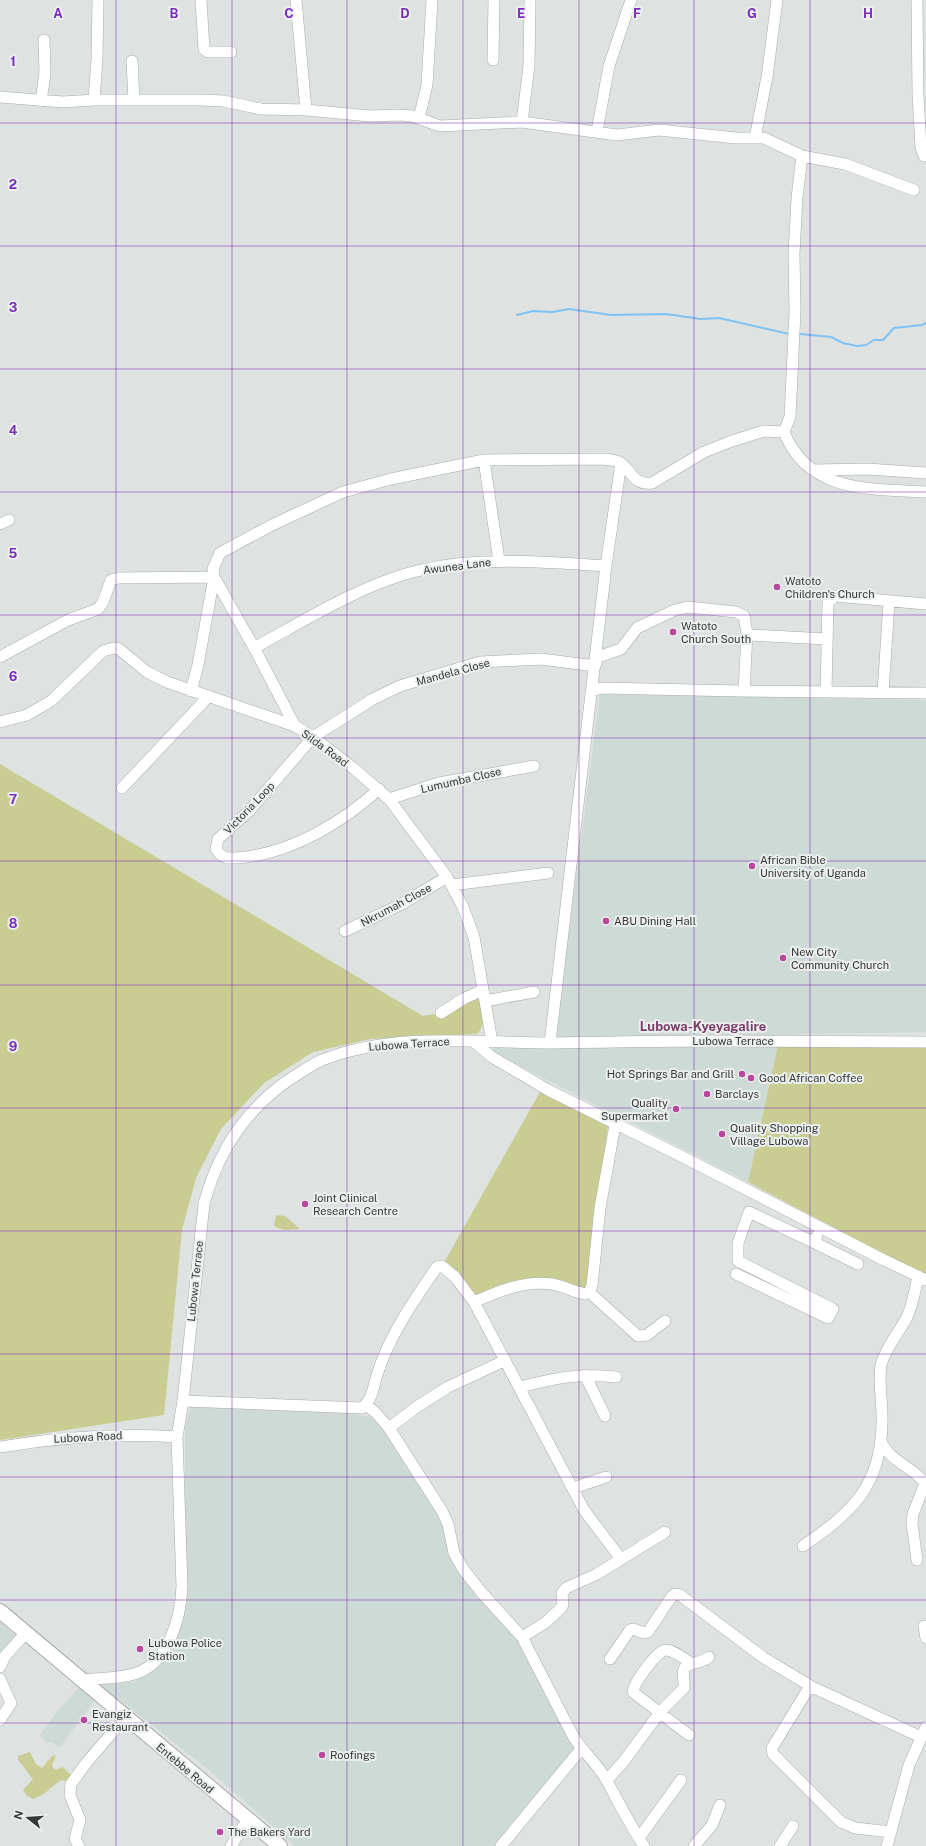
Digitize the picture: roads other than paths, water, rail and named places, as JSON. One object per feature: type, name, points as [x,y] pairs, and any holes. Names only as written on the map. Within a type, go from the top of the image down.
[{"type":"main road","name":"Entebbe Road","points":[[0,1611],[125,1718],[280,1846]]},
{"type":"street","points":[[94,100],[97,60],[98,0]]},
{"type":"street","points":[[202,0],[204,49],[208,52],[231,52]]},
{"type":"street","points":[[296,0],[300,29],[306,110]]},
{"type":"street","points":[[419,118],[427,85],[432,0]]},
{"type":"street","points":[[493,60],[494,0]]},
{"type":"street","points":[[522,122],[529,66],[530,0]]},
{"type":"street","points":[[597,131],[609,66],[631,0]]},
{"type":"street","points":[[755,138],[768,77],[777,0]]},
{"type":"street","points":[[917,0],[918,95],[921,146],[924,156]]},
{"type":"street","points":[[41,101],[45,73],[44,40]]},
{"type":"street","points":[[132,61],[134,100]]},
{"type":"street","points":[[0,97],[63,102],[94,100],[208,100],[248,105],[261,109],[306,110],[370,116],[400,115],[419,118],[425,122],[440,126],[522,122],[538,126],[597,131],[617,135],[659,130],[686,134],[764,138],[802,156],[846,164],[914,190]]},
{"type":"street","points":[[802,156],[797,198],[794,254],[795,311],[790,417],[784,432],[791,448],[814,470],[833,482],[855,488],[926,492]]},
{"type":"street","points":[[191,691],[198,665],[214,577],[213,569],[215,561],[220,553],[272,525],[343,492],[391,479],[484,460],[594,458],[621,463],[638,482],[643,484],[652,483],[704,452],[732,441],[764,431],[784,432]]},
{"type":"street","points":[[484,460],[499,561]]},
{"type":"street","points":[[550,1043],[606,566],[621,463]]},
{"type":"street","points":[[814,470],[867,469],[926,473]]},
{"type":"street","name":"Awunea Lane","points":[[254,648],[316,614],[393,578],[442,566],[499,561],[606,566]]},
{"type":"street","points":[[214,577],[254,648],[295,726]]},
{"type":"street","points":[[0,657],[68,620],[98,609],[103,602],[111,580],[118,578],[214,577]]},
{"type":"street","points":[[826,692],[828,602],[831,598],[835,596],[889,602],[926,604]]},
{"type":"street","points":[[883,693],[889,602]]},
{"type":"street","points":[[595,666],[598,658],[621,649],[637,628],[675,610],[688,607],[736,612],[744,616],[747,633],[744,691]]},
{"type":"street","points":[[747,633],[750,635],[827,639]]},
{"type":"street","name":"Silda Road","points":[[0,722],[27,714],[51,701],[103,651],[108,649],[119,650],[147,672],[167,682],[295,726],[313,737],[379,789],[389,799],[449,881],[463,907],[474,937],[492,1042]]},
{"type":"street","name":"Mandela Close","points":[[313,737],[373,699],[400,686],[480,662],[508,659],[541,659],[595,666]]},
{"type":"street","points":[[592,691],[601,688],[926,693]]},
{"type":"street","points":[[122,788],[209,696]]},
{"type":"street","name":"Victoria Loop","points":[[313,737],[248,810],[218,839],[216,849],[224,858],[256,855],[292,844],[354,810],[379,789]]},
{"type":"street","name":"Lumumba Close","points":[[389,799],[439,783],[534,766]]},
{"type":"street","points":[[449,881],[548,873]]},
{"type":"street","name":"Nkrumah Close","points":[[345,932],[449,881]]},
{"type":"street","points":[[441,1013],[463,999],[484,995],[534,992]]},
{"type":"street","name":"Lubowa Terrace","points":[[81,1680],[131,1675],[143,1671],[156,1659],[172,1636],[181,1605],[182,1591],[177,1437],[183,1400],[204,1204],[212,1175],[228,1143],[242,1124],[268,1096],[284,1082],[320,1061],[356,1049],[393,1043],[712,1041],[926,1042]]},
{"type":"street","points":[[474,1042],[492,1057],[548,1090],[615,1125],[681,1156],[821,1229],[922,1278],[909,1312],[889,1346],[881,1366],[881,1441],[872,1475],[862,1494],[840,1519],[803,1546]]},
{"type":"street","points":[[474,1302],[519,1285],[535,1282],[554,1284],[585,1294],[589,1292],[592,1286],[602,1195],[615,1125]]},
{"type":"street","points":[[736,1274],[828,1318],[833,1309],[738,1261],[738,1243],[749,1212],[858,1264]]},
{"type":"street","points":[[814,1242],[821,1229]]},
{"type":"street","points":[[183,1400],[357,1409],[362,1408],[369,1401],[376,1376],[390,1344],[409,1308],[437,1267],[445,1267],[455,1277],[474,1302],[584,1510],[621,1559]]},
{"type":"street","points":[[589,1292],[638,1336],[646,1335],[665,1321]]},
{"type":"street","points":[[389,1428],[418,1406],[448,1387],[504,1361]]},
{"type":"street","points":[[586,1376],[605,1416]]},
{"type":"street","points":[[520,1388],[558,1377],[616,1377]]},
{"type":"street","points":[[366,1405],[375,1412],[389,1428],[446,1517],[454,1553],[463,1569],[482,1593],[522,1637],[581,1750],[607,1780],[620,1807],[642,1842],[681,1780]]},
{"type":"street","name":"Lubowa Road","points":[[0,1447],[81,1436],[130,1435],[177,1437]]},
{"type":"street","points":[[881,1441],[884,1448],[892,1457],[925,1483],[913,1514],[912,1524],[917,1560]]},
{"type":"street","points":[[573,1488],[606,1477]]},
{"type":"street","points":[[522,1637],[545,1623],[562,1607],[562,1593],[566,1588],[597,1574],[665,1532]]},
{"type":"street","points":[[610,1658],[630,1630],[633,1629],[644,1633],[648,1632],[675,1594],[680,1595],[764,1658],[810,1686],[923,1732],[909,1765],[887,1846]]},
{"type":"street","points":[[924,1626],[926,1638]]},
{"type":"street","points":[[0,1667],[5,1656],[26,1632]]},
{"type":"street","points":[[689,1735],[634,1693],[633,1688],[659,1652],[663,1650],[674,1652],[691,1663],[700,1663],[709,1657]]},
{"type":"street","points":[[607,1780],[624,1761],[660,1712],[684,1688],[684,1670],[691,1663]]},
{"type":"street","points":[[0,1679],[11,1703],[0,1720]]},
{"type":"street","points":[[810,1686],[772,1748],[773,1754],[841,1822],[862,1829],[891,1832]]},
{"type":"street","points":[[79,1846],[74,1839],[80,1820],[70,1795],[70,1787],[76,1775],[125,1718]]},
{"type":"street","points":[[501,1846],[581,1750]]},
{"type":"street","points":[[694,1846],[712,1825],[720,1805]]},
{"type":"street","points":[[231,1846],[248,1820]]},
{"type":"street","points":[[780,1846],[793,1826]]},
{"type":"waterway","points":[[517,315],[533,311],[552,312],[569,309],[611,315],[666,314],[701,319],[719,318],[789,334]]},
{"type":"waterway","points":[[800,334],[831,337],[843,343],[857,346],[866,345],[874,340],[883,340],[894,328],[922,325],[926,323]]},
{"type":"place","name":"Watoto Children's Church","points":[[777,587]]},
{"type":"place","name":"Watoto Church South","points":[[673,632]]},
{"type":"place","name":"African Bible University of Uganda","points":[[752,866]]},
{"type":"place","name":"ABU Dining Hall","points":[[606,921]]},
{"type":"place","name":"New City Community Church","points":[[783,958]]},
{"type":"place","name":"Hot Springs Bar and Grill","points":[[742,1074]]},
{"type":"place","name":"Good African Coffee","points":[[751,1078]]},
{"type":"place","name":"Barclays","points":[[707,1094]]},
{"type":"place","name":"Quality Supermarket","points":[[676,1109]]},
{"type":"place","name":"Quality Shopping Village Lubowa","points":[[722,1134]]},
{"type":"place","name":"Joint Clinical Research Centre","points":[[305,1204]]},
{"type":"place","name":"Lubowa Police Station","points":[[140,1649]]},
{"type":"place","name":"Evangiz Restaurant","points":[[84,1720]]},
{"type":"place","name":"Roofings","points":[[322,1755]]},
{"type":"place","name":"The Bakers Yard","points":[[220,1832]]},
{"type":"district","name":"Lubowa-Kyeyagalire","points":[[703,1026]]}]
